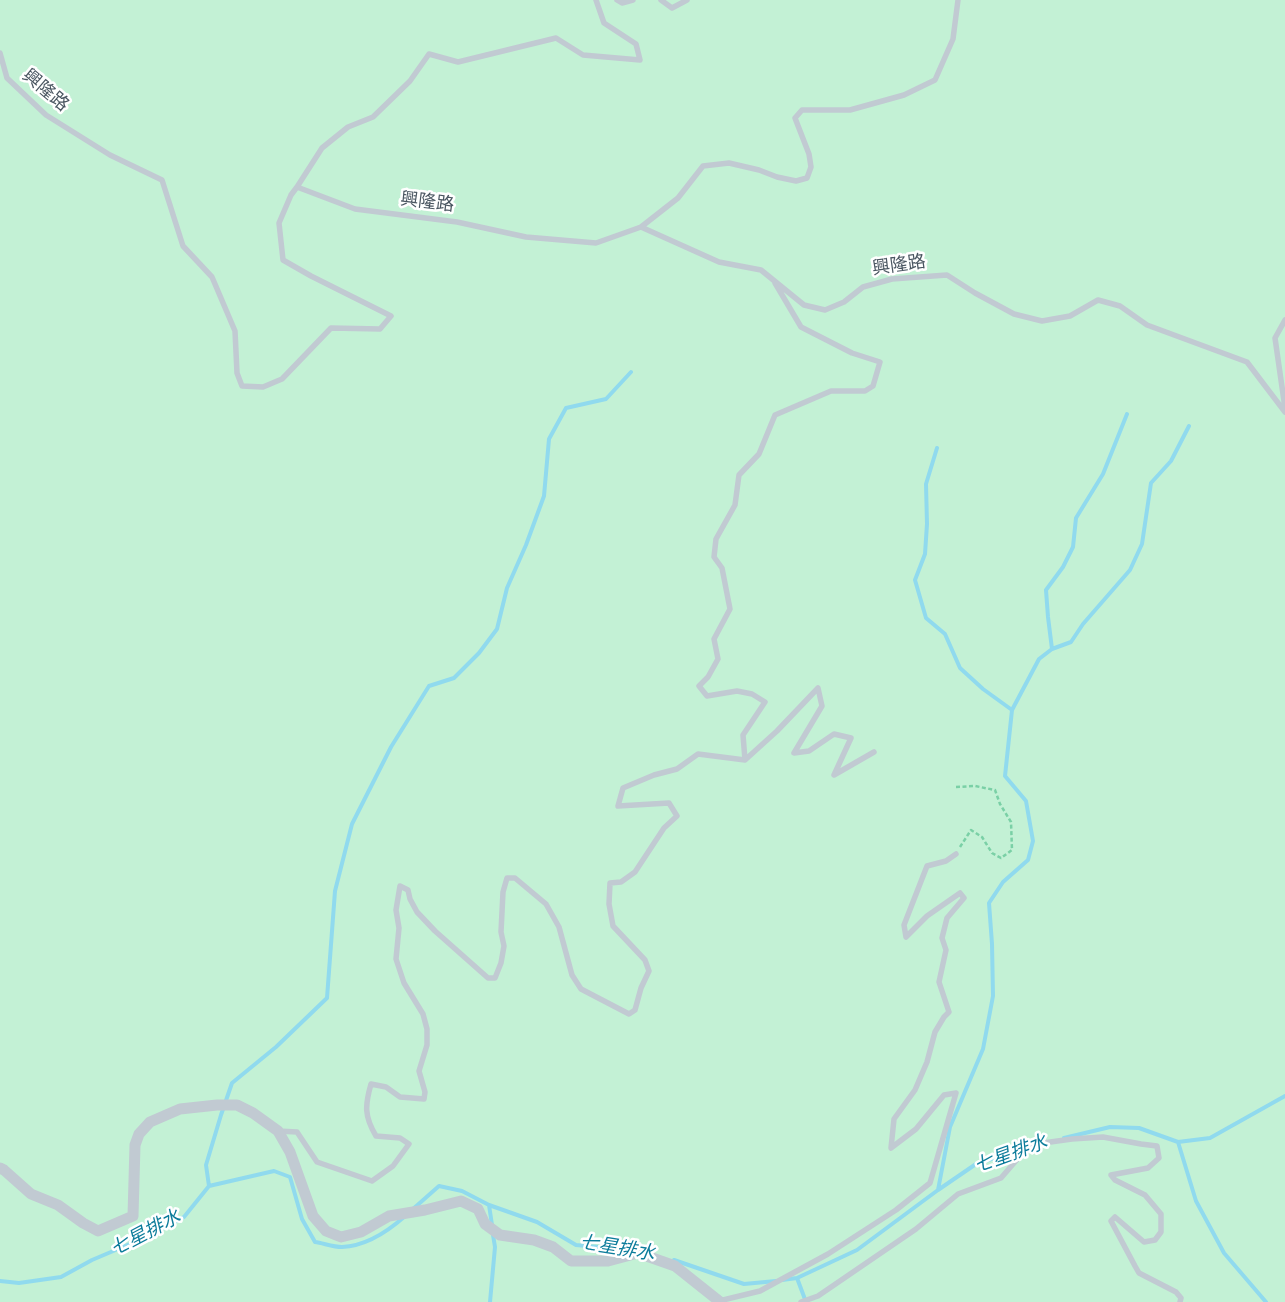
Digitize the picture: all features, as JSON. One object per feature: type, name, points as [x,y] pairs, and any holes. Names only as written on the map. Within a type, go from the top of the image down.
[{"type":"street","points":[[0,1168],[31,1194],[58,1205],[98,1231],[133,1216],[135,1145],[139,1134],[150,1122],[180,1110],[217,1105],[237,1105],[253,1113],[278,1132],[290,1152],[313,1216],[326,1231],[341,1237],[361,1232],[389,1216],[461,1202],[478,1209],[485,1224],[500,1235],[534,1240],[554,1248],[571,1261],[608,1261],[638,1253],[675,1266],[720,1302]]},
{"type":"lane","points":[[298,187],[322,148],[348,127],[373,117],[410,81],[429,54],[458,62],[556,38],[583,55],[640,60],[636,44],[604,23],[596,0]]},
{"type":"lane","points":[[617,0],[622,3],[633,0]]},
{"type":"lane","points":[[662,0],[672,8],[687,0]]},
{"type":"lane","points":[[641,227],[678,198],[703,166],[729,163],[796,181],[807,178],[811,167],[809,154],[795,118],[802,110],[850,110],[904,95],[935,80],[954,39],[958,0]]},
{"type":"lane","name":"興隆路","points":[[0,53],[7,78],[46,116],[110,155],[162,180],[183,246],[212,277],[235,331],[237,373],[242,386],[263,387],[282,379],[331,328],[380,329],[391,316],[283,260],[279,224],[291,195],[298,187],[355,210],[458,222],[526,237],[596,244],[641,227],[720,262],[761,270],[804,305],[825,310],[844,302],[863,287],[892,278],[947,275],[1014,314],[1042,321],[1070,316],[1098,300],[1120,306],[1147,325],[1248,362],[1285,412]]},
{"type":"lane","points":[[745,760],[742,735],[765,702],[752,694],[737,691],[707,696],[700,686],[718,660],[714,639],[730,609],[722,568],[714,557],[716,539],[735,505],[739,475],[759,454],[775,415],[831,391],[865,391],[873,386],[880,362],[852,353],[801,327],[773,279]]},
{"type":"lane","points":[[1285,320],[1274,338],[1285,408]]},
{"type":"lane","points":[[745,760],[818,688],[822,706],[794,752],[809,751],[834,734],[851,738],[834,775],[874,752]]},
{"type":"lane","points":[[278,1132],[297,1132],[317,1162],[372,1181],[393,1166],[409,1144],[400,1138],[376,1136],[369,1125],[366,1102],[371,1084],[386,1087],[400,1096],[424,1100],[426,1092],[419,1071],[427,1045],[427,1029],[423,1014],[404,983],[396,959],[399,928],[396,910],[400,886],[408,890],[410,899],[417,912],[435,931],[488,978],[495,978],[502,963],[504,946],[501,932],[503,892],[507,878],[515,878],[546,904],[559,927],[572,975],[581,989],[629,1014],[635,1010],[641,988],[649,971],[644,960],[613,926],[609,904],[610,883],[621,882],[635,872],[664,828],[677,816],[669,803],[618,806],[623,788],[654,775],[677,769],[698,754],[745,760]]},
{"type":"lane","points":[[720,1302],[760,1291],[828,1254],[896,1210],[930,1183],[956,1093],[944,1095],[916,1129],[891,1148],[894,1119],[915,1090],[927,1062],[935,1032],[949,1012],[939,982],[946,950],[942,938],[947,918],[964,898],[960,893],[927,916],[906,937],[904,925],[927,866],[946,861],[956,854]]},
{"type":"lane","points":[[801,1302],[818,1296],[916,1229],[958,1194],[1001,1178],[1020,1156],[1036,1144],[1103,1137],[1157,1146],[1159,1158],[1148,1168],[1111,1175],[1115,1180],[1145,1195],[1161,1214],[1161,1232],[1155,1240],[1144,1242],[1115,1216],[1111,1221],[1139,1273],[1176,1292],[1181,1298],[1180,1302]]},
{"type":"path","points":[[956,787],[975,786],[995,790],[1000,804],[1011,822],[1012,850],[1001,858],[992,853],[982,837],[970,830],[956,854]]},
{"type":"green space","points":[[0,0],[1285,0],[1285,1302],[0,1302]]},
{"type":"waterway","points":[[209,1186],[206,1165],[232,1083],[276,1047],[327,998],[335,891],[352,824],[391,747],[429,686],[454,678],[479,653],[497,629],[507,588],[526,545],[544,496],[549,439],[566,408],[606,399],[631,372]]},
{"type":"waterway","points":[[938,1190],[950,1127],[983,1049],[993,996],[989,903],[1003,882],[1028,860],[1033,841],[1026,801],[1005,776],[1012,710],[1039,659],[1052,649],[1046,590],[1063,567],[1073,547],[1076,518],[1103,474],[1127,414]]},
{"type":"waterway","points":[[1052,649],[1071,642],[1083,624],[1130,570],[1142,544],[1151,483],[1171,461],[1189,426]]},
{"type":"waterway","points":[[937,448],[926,484],[927,524],[925,554],[915,580],[926,618],[945,634],[960,668],[983,689],[1012,710]]},
{"type":"waterway","name":"七星排水","points":[[1064,1138],[1110,1127],[1139,1128],[1178,1142],[1210,1138],[1285,1096]]},
{"type":"waterway","points":[[1178,1142],[1196,1201],[1224,1253],[1266,1302]]},
{"type":"waterway","name":"七星排水","points":[[782,1280],[797,1278],[857,1250],[976,1164],[1031,1146]]},
{"type":"waterway","name":"七星排水","points":[[0,1281],[19,1283],[61,1277],[92,1260],[151,1235],[184,1217],[209,1186],[274,1171],[290,1177],[302,1219],[315,1242],[342,1247],[359,1244],[383,1233],[404,1217]]},
{"type":"waterway","name":"七星排水","points":[[413,1209],[439,1186],[462,1191],[489,1205],[537,1222],[576,1245],[631,1250]]},
{"type":"waterway","points":[[489,1205],[492,1225]]},
{"type":"waterway","points":[[490,1302],[495,1247],[493,1235]]},
{"type":"waterway","name":"七星排水","points":[[674,1260],[744,1284],[776,1281]]},
{"type":"waterway","points":[[797,1278],[806,1302]]}]
